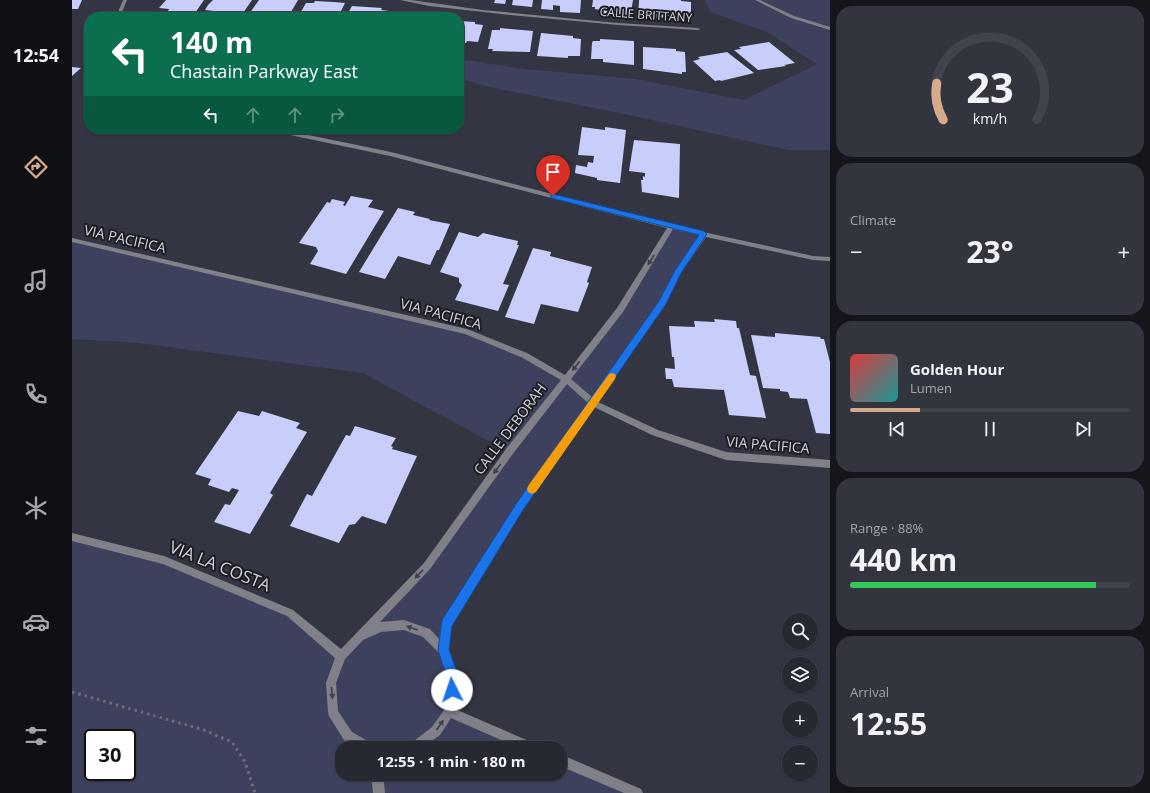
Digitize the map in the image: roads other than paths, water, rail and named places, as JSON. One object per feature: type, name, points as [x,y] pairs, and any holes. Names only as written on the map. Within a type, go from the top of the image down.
[{"type":"street","points":[[120,12],[125,0]]},
{"type":"street","name":"CALLE BRITTANY","points":[[402,0],[453,9],[621,24],[677,26],[698,29]]},
{"type":"street","points":[[757,0],[800,20],[830,29]]},
{"type":"street","points":[[295,134],[391,154],[671,227],[813,258],[830,259]]},
{"type":"street","name":"CALLE DEBORAH","points":[[357,741],[348,736],[333,712],[331,682],[341,656],[427,566],[509,452],[620,310],[671,227]]},
{"type":"street","name":"CALLE DEBORAH","points":[[443,650],[446,624],[519,507],[663,302],[678,272],[704,234]]},
{"type":"street","name":"VIA PACIFICA","points":[[72,240],[467,332],[524,355],[566,379],[593,403],[655,433],[726,456],[830,464]]},
{"type":"street","name":"VIA LA COSTA","points":[[72,537],[164,560],[290,613],[341,656]]},
{"type":"street","name":"CALLE DEBORAH","points":[[359,637],[380,627],[404,625],[426,633],[443,650],[454,680],[449,712],[436,731],[422,741]]},
{"type":"street","points":[[449,712],[516,741]]},
{"type":"street","points":[[567,763],[637,793]]},
{"type":"street","points":[[378,781],[379,793]]}]
